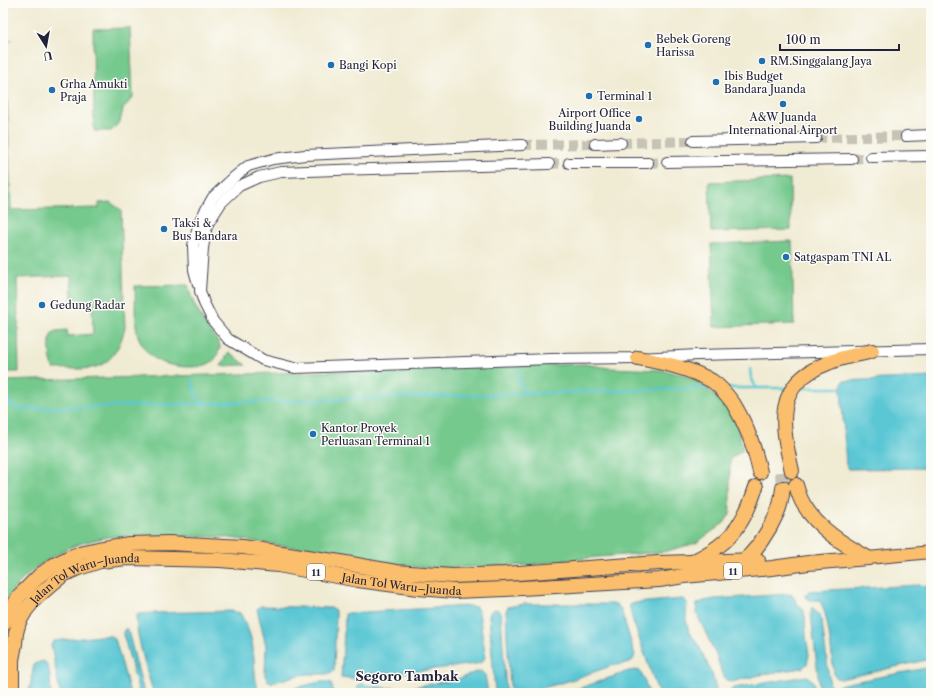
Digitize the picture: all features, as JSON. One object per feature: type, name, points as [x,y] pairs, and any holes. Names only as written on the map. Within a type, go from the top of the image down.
[{"type":"highway","points":[[787,472],[784,409],[788,396],[793,388],[808,372],[829,362],[872,351]]},
{"type":"highway","points":[[638,358],[676,366],[692,372],[713,382],[727,394],[745,425],[753,445],[760,472]]},
{"type":"highway","points":[[694,562],[711,552],[726,540],[742,520],[756,487]]},
{"type":"highway","points":[[728,572],[744,561],[762,540],[778,512],[781,502],[789,487],[800,497],[804,506],[827,532],[868,558]]},
{"type":"highway","name":"Jalan Tol Waru–Juanda","points":[[3,625],[19,596],[40,575],[54,565],[83,552],[129,544],[169,543],[243,547],[396,572],[452,576],[778,558],[808,563]]},
{"type":"highway","name":"Jalan Tol Waru–Juanda","points":[[12,693],[12,660],[16,633],[26,610],[35,599],[64,575],[76,569],[100,561],[127,558],[220,560],[271,565],[358,580],[418,588],[455,591],[505,590],[659,580],[808,563],[868,558]]},
{"type":"main road","points":[[868,558],[931,552]]},
{"type":"street","points":[[906,136],[931,135]]},
{"type":"street","points":[[693,141],[816,138]]},
{"type":"street","points":[[595,144],[621,143]]},
{"type":"street","points":[[522,145],[305,155],[273,159],[248,166],[213,197],[199,222],[193,246],[194,270],[204,303],[213,321],[228,339],[263,360],[295,368],[551,359],[638,358],[931,349]]},
{"type":"street","points":[[305,155],[336,170]]},
{"type":"street","points":[[871,158],[931,156]]},
{"type":"street","points":[[667,162],[852,159]]},
{"type":"street","points":[[569,163],[648,163]]},
{"type":"street","points":[[200,291],[202,248],[208,225],[221,203],[239,186],[259,177],[280,172],[549,164]]},
{"type":"green space","points":[[130,28],[133,97],[123,109],[120,122],[111,131],[94,131],[93,29]]},
{"type":"green space","points":[[3,31],[5,31],[11,210],[99,208],[99,203],[110,202],[121,210],[125,328],[118,348],[110,359],[91,368],[54,369],[51,361],[51,334],[56,331],[67,330],[68,336],[93,334],[92,302],[72,303],[71,276],[17,278],[19,372],[3,372]]},
{"type":"green space","points":[[790,179],[791,230],[711,232],[709,182]]},
{"type":"green space","points":[[792,241],[794,324],[714,327],[711,244]]},
{"type":"green space","points":[[188,285],[197,310],[220,345],[216,357],[207,365],[187,367],[166,364],[158,361],[143,347],[136,328],[135,286]]},
{"type":"green space","points":[[229,352],[246,365],[221,366]]},
{"type":"green space","points":[[585,364],[609,368],[661,370],[684,375],[700,383],[724,403],[737,424],[743,450],[730,459],[730,514],[724,523],[696,543],[663,552],[597,557],[530,565],[444,568],[398,566],[340,554],[223,537],[107,537],[68,548],[34,569],[18,584],[3,605],[3,381]]},
{"type":"water","points":[[931,377],[931,468],[849,469],[846,465],[841,388],[843,381]]},
{"type":"water","points":[[919,585],[925,586],[930,589],[931,592],[931,659],[841,679],[837,678],[834,674],[829,635],[822,605],[819,600],[809,600],[805,597],[806,594],[810,591]]},
{"type":"water","points":[[788,594],[792,595],[803,610],[805,616],[809,655],[807,664],[802,668],[764,674],[731,682],[726,680],[722,674],[716,655],[696,612],[697,604],[715,599]]},
{"type":"water","points":[[682,599],[687,603],[686,619],[689,632],[697,642],[712,674],[717,693],[658,693],[633,621],[630,605],[636,603]]},
{"type":"water","points":[[524,604],[616,604],[621,610],[635,655],[633,660],[628,663],[611,666],[529,693],[511,693],[506,611],[508,607]]},
{"type":"water","points":[[260,606],[334,609],[336,614],[334,671],[327,674],[307,674],[295,676],[270,683],[265,676],[266,646],[257,609]]},
{"type":"water","points":[[469,606],[476,607],[479,612],[485,653],[485,658],[482,662],[425,670],[369,674],[356,679],[341,677],[345,614]]},
{"type":"water","points":[[812,607],[820,616],[822,622],[831,693],[820,693],[811,614]]},
{"type":"water","points":[[496,609],[501,615],[506,693],[495,693],[489,615],[492,610]]},
{"type":"water","points":[[233,611],[240,613],[250,635],[256,682],[259,693],[153,693],[140,645],[136,616],[139,614],[152,613]]},
{"type":"water","points":[[126,628],[144,693],[139,693],[123,633]]},
{"type":"water","points":[[111,636],[115,639],[130,693],[60,693],[51,645],[54,641]]},
{"type":"water","points":[[43,661],[49,669],[51,693],[29,693],[34,664]]},
{"type":"water","points":[[931,667],[931,693],[837,693],[838,686],[843,684]]},
{"type":"water","points":[[481,671],[485,675],[488,693],[358,693],[358,686],[360,684],[387,688],[407,688],[459,679]]},
{"type":"water","points":[[629,671],[640,671],[649,693],[566,693]]},
{"type":"water","points":[[807,676],[814,683],[814,693],[730,693],[730,691],[734,688]]},
{"type":"water","points":[[320,682],[331,683],[334,693],[278,693],[281,691]]},
{"type":"waterway","points":[[3,42],[11,40]]},
{"type":"waterway","points":[[3,312],[5,361]]},
{"type":"waterway","points":[[750,369],[751,377],[756,388]]},
{"type":"waterway","points":[[518,371],[520,384],[527,393]]},
{"type":"waterway","points":[[193,381],[195,393],[203,403]]},
{"type":"waterway","points":[[5,386],[7,399],[13,407],[21,409],[713,388]]},
{"type":"waterway","points":[[728,388],[787,388]]},
{"type":"waterway","points":[[800,388],[841,388]]},
{"type":"tunnel","points":[[816,138],[906,136]]},
{"type":"tunnel","points":[[621,143],[693,141]]},
{"type":"tunnel","points":[[522,145],[595,144]]},
{"type":"tunnel","points":[[852,159],[871,157]]},
{"type":"tunnel","points":[[648,163],[667,162]]},
{"type":"tunnel","points":[[549,164],[569,163]]},
{"type":"tunnel","points":[[782,472],[783,488]]},
{"type":"place","name":"Bebek Goreng Harissa","points":[[648,45]]},
{"type":"place","name":"RM.Singgalang Jaya","points":[[762,61]]},
{"type":"place","name":"Bangi Kopi","points":[[331,65]]},
{"type":"place","name":"Ibis Budget Bandara Juanda","points":[[716,82]]},
{"type":"place","name":"Grha Amukti Praja","points":[[52,90]]},
{"type":"place","name":"Terminal 1","points":[[589,96]]},
{"type":"place","name":"A&W Juanda International Airport","points":[[783,104]]},
{"type":"place","name":"Airport Office Building Juanda","points":[[639,119]]},
{"type":"place","name":"Taksi & Bus Bandara","points":[[164,229]]},
{"type":"place","name":"Satgaspam TNI AL","points":[[786,257]]},
{"type":"place","name":"Gedung Radar","points":[[42,305]]},
{"type":"place","name":"Kantor Proyek Perluasan Terminal 1","points":[[313,434]]},
{"type":"district","name":"Segoro Tambak","points":[[407,676]]}]
